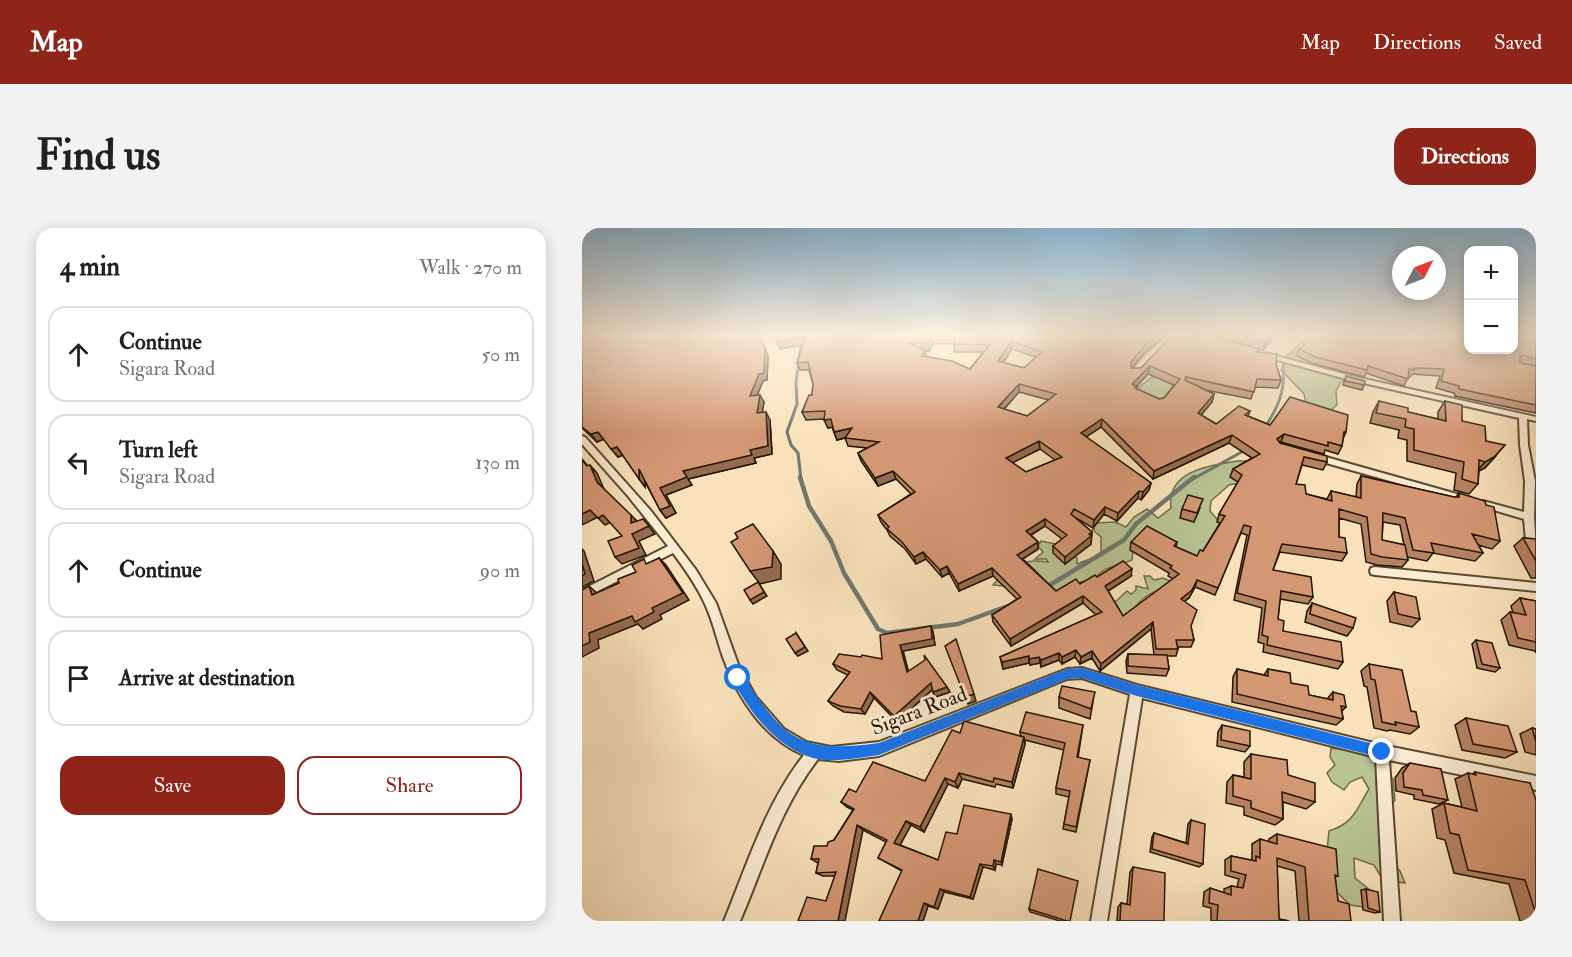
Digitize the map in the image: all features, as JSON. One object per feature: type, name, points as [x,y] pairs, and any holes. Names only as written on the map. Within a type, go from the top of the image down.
[{"type":"street","points":[[1135,372],[1139,367]]},
{"type":"street","points":[[1310,367],[1536,418]]},
{"type":"street","points":[[1522,416],[1524,445],[1533,482],[1528,517],[1536,549]]},
{"type":"street","name":"Sigara Road","points":[[582,439],[605,463],[674,548],[705,594],[738,678],[760,712],[784,737],[815,752],[848,753],[879,749],[1067,674],[1082,673],[1137,691],[1382,752],[1536,783]]},
{"type":"street","points":[[1301,453],[1528,517]]},
{"type":"street","points":[[582,595],[674,548]]},
{"type":"street","points":[[1375,571],[1536,587]]},
{"type":"street","points":[[1099,921],[1137,691]]},
{"type":"street","points":[[732,921],[780,802],[798,770],[815,752]]},
{"type":"street","points":[[1382,752],[1392,921]]},
{"type":"green space","points":[[1282,367],[1319,367],[1339,374],[1349,367],[1357,367],[1367,373],[1341,382],[1336,391],[1337,405],[1329,412],[1306,403],[1304,394],[1281,370]]},
{"type":"green space","points":[[1166,376],[1176,391],[1166,401],[1144,403],[1137,389],[1152,377]]},
{"type":"green space","points":[[1248,461],[1263,470],[1239,483],[1229,485],[1211,501],[1210,511],[1227,535],[1194,558],[1133,550],[1132,560],[1104,570],[1093,583],[1062,592],[993,585],[1017,565],[1031,561],[1048,562],[1046,559],[1035,559],[1043,552],[1038,546],[1041,541],[1056,544],[1077,558],[1077,564],[1101,555],[1101,537],[1094,531],[1094,523],[1115,522],[1126,527],[1134,517],[1147,509],[1158,518],[1171,508],[1171,496],[1175,486],[1183,478],[1203,468]]},
{"type":"green space","points":[[1144,576],[1150,576],[1154,580],[1163,578],[1175,583],[1140,601],[1127,623],[1114,603],[1127,591],[1131,594],[1136,590],[1136,586],[1148,589]]},
{"type":"green space","points":[[1359,746],[1393,779],[1395,800],[1385,814],[1383,852],[1400,871],[1405,883],[1383,880],[1374,865],[1354,858],[1355,878],[1375,894],[1363,907],[1350,905],[1324,880],[1329,831],[1349,820],[1369,789],[1362,777],[1350,782],[1344,790],[1332,782],[1327,773],[1335,765],[1330,757],[1331,748],[1345,750]]},
{"type":"building","points":[[582,367],[764,367],[764,373],[759,374],[750,396],[760,395],[757,413],[766,412],[768,446],[750,450],[752,455],[683,471],[687,477],[660,488],[670,506],[660,510],[639,469],[639,479],[617,447],[611,449],[598,432],[591,434],[582,427]]},
{"type":"building","points":[[809,367],[1149,367],[1132,384],[1137,387],[1135,388],[1159,399],[1164,398],[1180,379],[1153,367],[1277,367],[1281,380],[1257,379],[1254,392],[1186,377],[1185,380],[1214,394],[1198,413],[1216,424],[1239,406],[1250,411],[1245,415],[1270,425],[1290,397],[1348,415],[1342,446],[1328,442],[1328,446],[1284,434],[1277,439],[1280,443],[1327,456],[1327,462],[1304,457],[1296,484],[1305,485],[1306,494],[1332,501],[1331,491],[1361,498],[1361,476],[1454,497],[1459,497],[1459,493],[1485,501],[1486,505],[1494,507],[1500,541],[1472,534],[1483,553],[1431,543],[1434,553],[1413,550],[1405,518],[1383,513],[1382,540],[1405,545],[1408,560],[1382,557],[1371,554],[1367,517],[1339,509],[1339,537],[1345,538],[1347,553],[1282,544],[1273,570],[1311,577],[1313,597],[1281,591],[1278,619],[1284,621],[1283,631],[1341,642],[1343,662],[1267,645],[1268,637],[1262,635],[1266,601],[1237,593],[1251,527],[1244,525],[1218,588],[1197,580],[1192,590],[1181,599],[1197,610],[1191,626],[1194,640],[1176,640],[1178,649],[1156,649],[1153,622],[1101,664],[1092,651],[1081,657],[1076,650],[1062,657],[1059,653],[1041,660],[1039,657],[1029,659],[1029,656],[1002,662],[1000,657],[1102,612],[1083,596],[1010,639],[992,615],[1021,597],[992,568],[958,584],[947,566],[940,570],[923,552],[914,557],[887,529],[889,527],[878,515],[915,492],[893,471],[875,478],[858,453],[879,442],[845,438],[852,428],[834,432],[831,419],[824,420],[825,411],[802,412],[809,395],[812,395],[813,384]],"holes":[[[1019,384],[1056,394],[1027,416],[998,407]],[[1102,419],[1154,471],[1232,435],[1260,454],[1233,469],[1242,475],[1219,514],[1225,516],[1203,551],[1200,550],[1197,556],[1174,546],[1177,542],[1147,526],[1131,542],[1172,566],[1170,568],[1179,574],[1123,616],[1105,586],[1132,569],[1123,561],[1097,577],[1095,575],[1080,584],[1076,579],[1056,591],[1017,555],[1038,542],[1026,531],[1045,519],[1067,535],[1053,546],[1065,557],[1091,536],[1089,534],[1092,532],[1071,514],[1074,509],[1094,520],[1105,507],[1118,513],[1139,491],[1143,492],[1151,483],[1081,433]],[[1039,441],[1062,457],[1026,472],[1006,458]]]},
{"type":"building","points":[[1372,367],[1536,367],[1536,405],[1459,389],[1459,386],[1441,381],[1444,369],[1409,369],[1408,379]]},
{"type":"building","points":[[1346,376],[1365,381],[1364,385],[1345,381]]},
{"type":"building","points":[[1379,401],[1408,408],[1408,412],[1446,421],[1445,401],[1462,405],[1462,421],[1485,426],[1486,441],[1505,445],[1494,457],[1485,462],[1479,460],[1478,484],[1462,479],[1464,462],[1414,450],[1414,429],[1405,427],[1406,419],[1376,413]]},
{"type":"building","points":[[582,460],[587,466],[590,465],[597,482],[631,515],[631,523],[643,519],[649,526],[632,534],[639,548],[615,557],[608,541],[622,536],[603,515],[598,518],[590,510],[582,514]]},
{"type":"building","points":[[1188,495],[1203,499],[1197,513],[1182,509]]},
{"type":"building","points":[[753,524],[773,551],[772,567],[750,571],[731,542],[738,538],[735,533]]},
{"type":"building","points":[[1523,538],[1536,539],[1536,561]]},
{"type":"building","points":[[659,558],[683,593],[652,608],[654,612],[635,622],[632,616],[589,633],[590,642],[582,646],[582,590],[589,586],[592,595],[619,583],[618,579],[636,572],[632,565],[644,559],[646,564]]},
{"type":"building","points":[[758,582],[764,592],[750,600],[744,590]]},
{"type":"building","points":[[1394,592],[1416,597],[1420,619],[1398,614]]},
{"type":"building","points":[[1520,598],[1536,601],[1536,642],[1518,638],[1510,612],[1526,615]]},
{"type":"building","points":[[1312,603],[1356,618],[1353,628],[1310,614]]},
{"type":"building","points":[[931,626],[932,639],[900,645],[907,672],[925,660],[924,655],[947,687],[933,692],[931,683],[894,716],[870,692],[861,709],[840,706],[828,701],[850,672],[833,664],[839,654],[882,659],[880,635]]},
{"type":"building","points":[[796,633],[805,647],[795,653],[786,639]]},
{"type":"building","points":[[956,639],[974,694],[965,697],[945,646]]},
{"type":"building","points":[[1476,640],[1492,643],[1500,668],[1482,664]]},
{"type":"building","points":[[1128,654],[1167,655],[1169,669],[1128,666]]},
{"type":"building","points":[[1369,664],[1402,670],[1411,711],[1416,712],[1419,727],[1382,722],[1375,680],[1371,679]]},
{"type":"building","points":[[1237,669],[1268,676],[1268,669],[1290,673],[1291,683],[1308,686],[1309,695],[1333,700],[1333,692],[1344,695],[1346,707],[1341,706],[1343,719],[1237,694]]},
{"type":"building","points":[[1062,686],[1095,692],[1091,709],[1059,697]]},
{"type":"building","points":[[1026,712],[1083,725],[1077,757],[1090,760],[1076,827],[1064,824],[1070,791],[1056,788],[1065,743],[1020,732]]},
{"type":"building","points":[[1466,718],[1508,726],[1517,752],[1473,744]]},
{"type":"building","points":[[964,721],[1024,737],[1012,782],[994,778],[993,782],[959,773],[955,782],[945,778],[920,827],[906,821],[894,843],[938,860],[946,832],[957,834],[964,805],[1011,814],[1001,862],[994,860],[993,866],[980,864],[970,897],[940,889],[934,907],[924,903],[918,921],[879,921],[902,870],[878,858],[887,840],[857,825],[838,921],[798,921],[807,897],[826,901],[836,872],[816,873],[819,859],[811,859],[814,846],[827,846],[828,842],[834,840],[854,809],[841,802],[849,789],[856,792],[873,762],[925,781],[952,730],[960,733]]},
{"type":"building","points":[[1222,725],[1250,731],[1250,746],[1221,740]]},
{"type":"building","points":[[1532,728],[1536,729],[1536,742]]},
{"type":"building","points":[[1251,754],[1287,760],[1288,775],[1315,783],[1315,802],[1282,792],[1283,819],[1251,808],[1251,801],[1233,796],[1233,775],[1251,779]]},
{"type":"building","points":[[1410,763],[1441,769],[1448,800],[1423,795],[1422,790],[1404,787],[1403,773]]},
{"type":"building","points":[[1475,772],[1530,783],[1536,800],[1536,914],[1525,880],[1468,870],[1459,835],[1450,833],[1444,803],[1477,811],[1468,773],[1476,775]]},
{"type":"building","points":[[1191,820],[1205,824],[1203,864],[1152,849],[1154,833],[1188,844]]},
{"type":"building","points":[[1277,834],[1336,849],[1338,876],[1335,875],[1338,901],[1349,904],[1351,921],[1309,921],[1305,867],[1277,858],[1279,919],[1289,921],[1217,921],[1218,905],[1209,903],[1210,888],[1231,895],[1231,886],[1243,888],[1246,875],[1231,871],[1231,856],[1256,861],[1256,856],[1260,858],[1260,839],[1277,844]]},
{"type":"building","points":[[1133,867],[1165,873],[1164,921],[1120,921],[1121,903],[1130,905]]},
{"type":"building","points":[[1038,869],[1078,881],[1070,921],[1029,909]]},
{"type":"building","points":[[1366,889],[1378,892],[1380,912],[1368,908]]},
{"type":"waterway","points":[[798,367],[797,404],[787,432],[791,445],[798,453],[801,479]]},
{"type":"waterway","points":[[1265,427],[1281,395],[1283,367]]},
{"type":"waterway","points":[[1193,479],[1247,449]]},
{"type":"waterway","points":[[800,477],[809,506],[831,541],[844,573],[878,629],[887,633],[958,624],[1008,606]]},
{"type":"waterway","points":[[1045,588],[1124,540],[1136,524],[1194,477]]},
{"type":"route","points":[[738,678],[760,712],[784,737],[815,752],[848,753],[879,749],[1067,674],[1082,673],[1137,691],[1382,752]]}]
